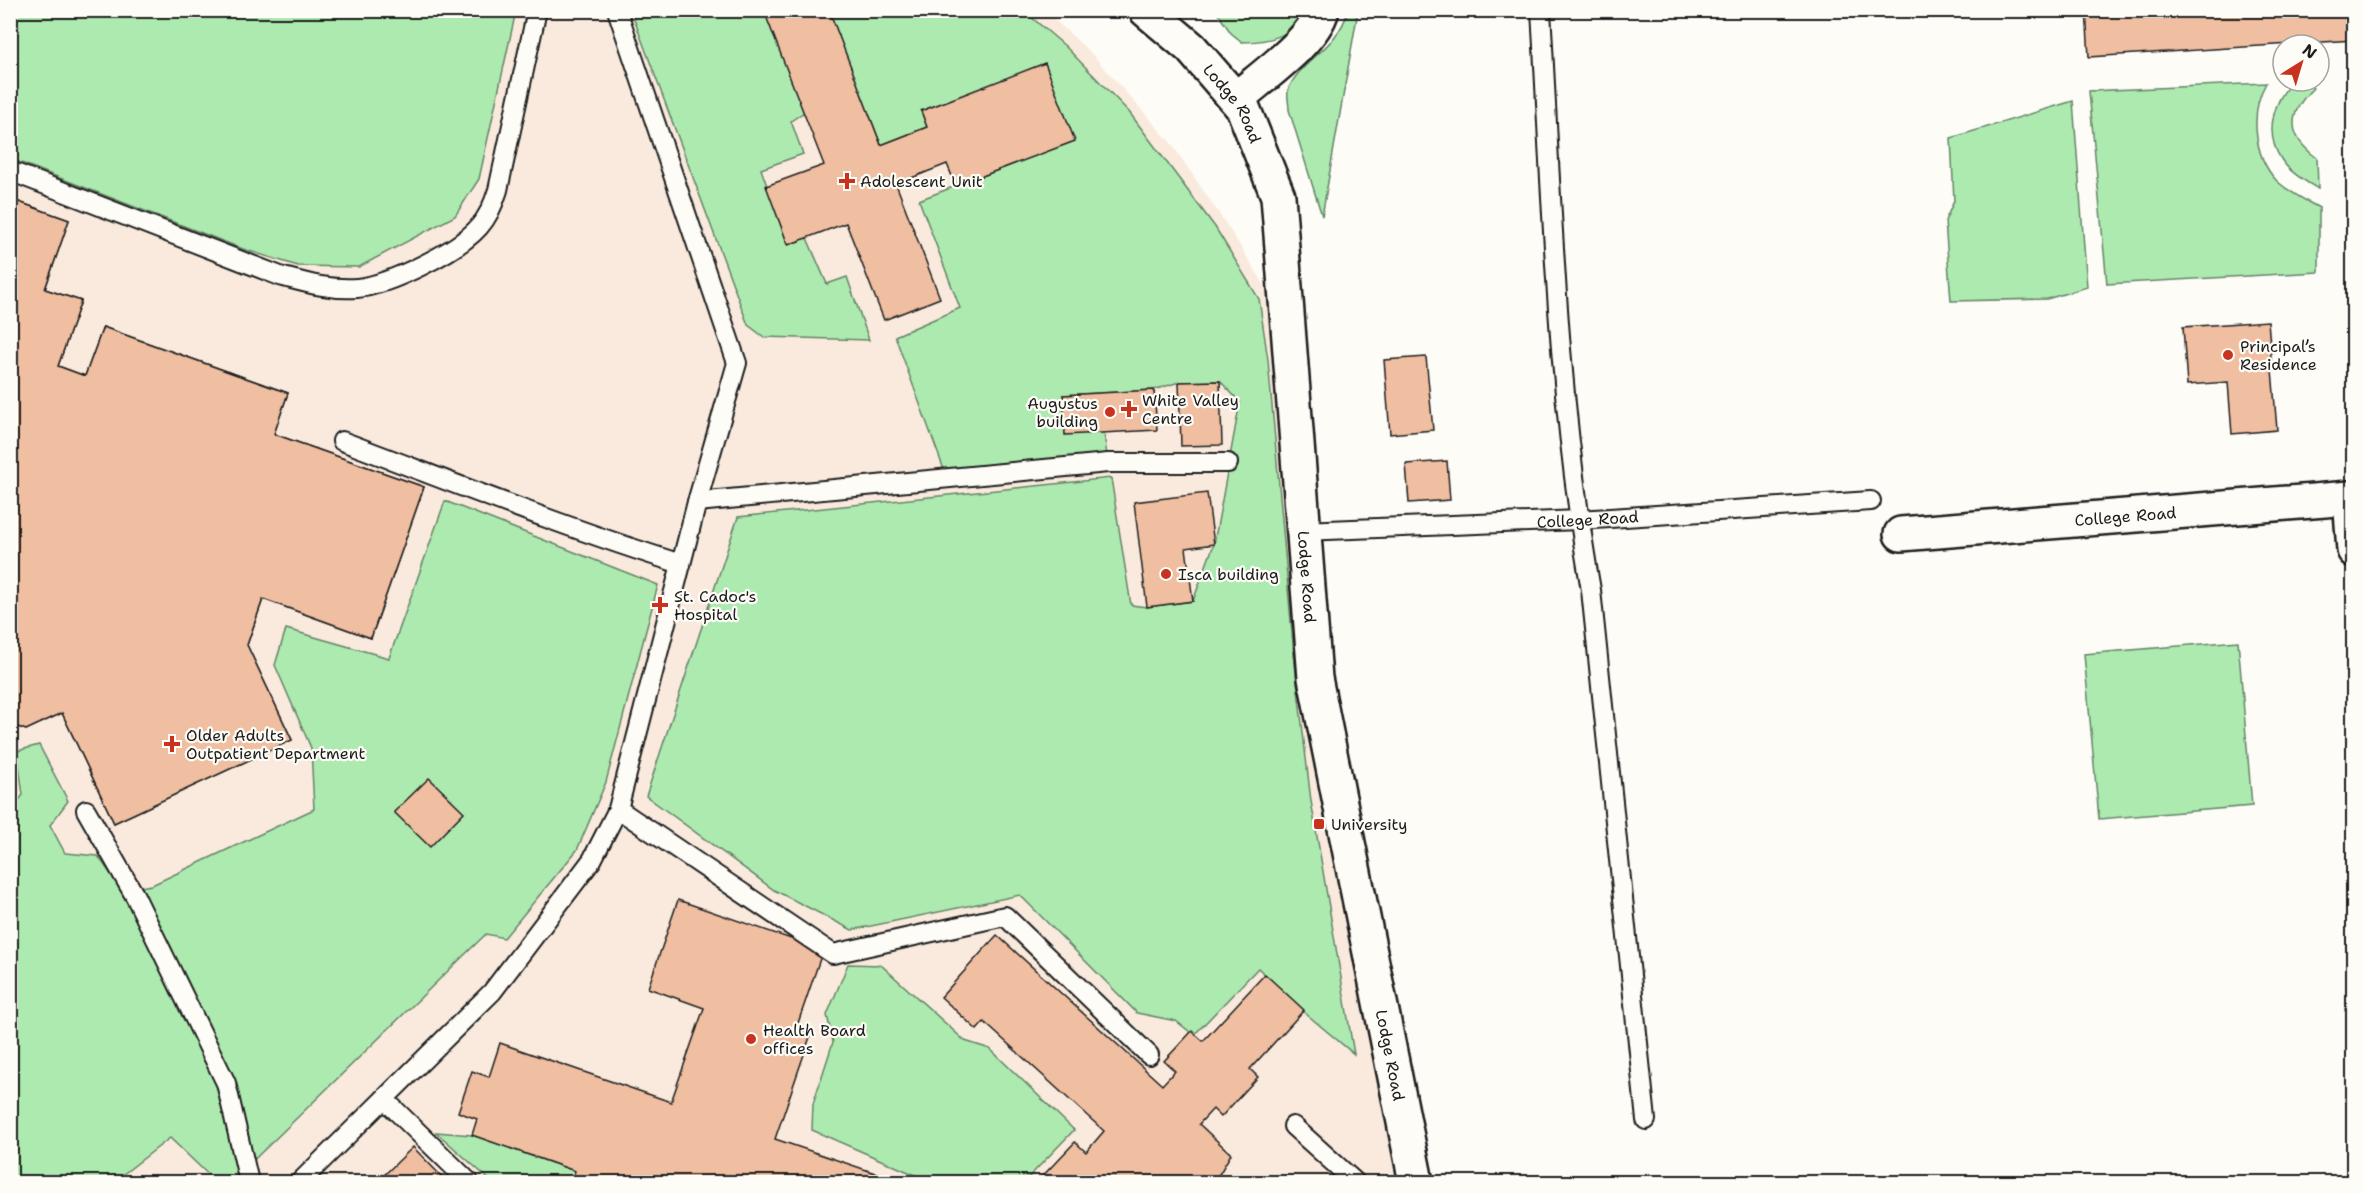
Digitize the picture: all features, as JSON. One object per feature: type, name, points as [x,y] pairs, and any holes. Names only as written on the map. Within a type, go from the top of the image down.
[{"type":"street","name":"Lodge Road","points":[[1146,10],[1191,48],[1243,108],[1278,196],[1315,678],[1416,1182]]},
{"type":"street","points":[[1236,99],[1285,57],[1319,22],[1322,10]]},
{"type":"street","name":"College Road","points":[[1901,534],[2352,498],[2354,550]]},
{"type":"lane","points":[[10,171],[280,276],[318,287],[357,288],[389,281],[462,241],[479,227],[492,207],[498,190],[537,10]]},
{"type":"lane","points":[[300,1182],[492,992],[592,860],[618,809],[697,502],[737,363],[617,10]]},
{"type":"lane","points":[[1541,10],[1557,292],[1579,520],[1591,590],[1646,1120]]},
{"type":"lane","points":[[342,441],[464,485],[555,522],[681,564]]},
{"type":"lane","points":[[697,502],[1108,463],[1228,464]]},
{"type":"lane","name":"College Road","points":[[1303,531],[1579,520],[1872,501]]},
{"type":"lane","points":[[618,809],[833,954],[1005,916],[1149,1055]]},
{"type":"lane","points":[[86,810],[135,896],[226,1083],[249,1182]]},
{"type":"lane","points":[[384,1099],[469,1182]]},
{"type":"lane","points":[[1293,1126],[1355,1182]]},
{"type":"shaded area","name":"St. Cadoc's Hospital","points":[[10,11],[1045,11],[1091,53],[1171,143],[1269,292],[1288,316],[1303,531],[1416,1182],[11,1182]]},
{"type":"green space","points":[[10,11],[516,11],[479,179],[455,216],[359,267],[298,266],[243,249],[11,159]]},
{"type":"green space","points":[[631,11],[765,11],[804,112],[791,121],[803,154],[761,169],[788,245],[807,238],[827,284],[847,277],[869,340],[764,337],[748,325]]},
{"type":"green space","points":[[829,11],[1024,11],[1065,46],[1129,112],[1215,227],[1259,299],[1268,360],[1294,656],[1311,801],[1354,1054],[1305,1013],[1258,968],[1194,1035],[1176,1021],[1137,1013],[1020,895],[852,930],[774,890],[646,796],[738,517],[1111,478],[1131,605],[1147,607],[1193,601],[1214,544],[1240,402],[1220,381],[1179,382],[1154,390],[1063,395],[1104,433],[1108,463],[947,478],[895,336],[960,308],[919,200],[1074,141],[1045,64],[921,111],[927,127],[881,145]]},
{"type":"green space","points":[[1216,11],[1309,11],[1302,20],[1280,36],[1262,41],[1242,42],[1231,33]]},
{"type":"green space","points":[[1348,11],[1358,11],[1322,216],[1289,110],[1288,91],[1300,72],[1336,35]]},
{"type":"green space","points":[[2266,83],[2261,94],[2256,119],[2256,133],[2262,158],[2276,180],[2291,192],[2319,208],[2319,272],[2107,284],[2089,91]]},
{"type":"green space","points":[[2283,93],[2308,93],[2298,107],[2294,125],[2300,141],[2317,158],[2318,189],[2288,168],[2276,149],[2272,128]]},
{"type":"green space","points":[[2073,101],[2087,287],[2047,299],[1951,301],[1945,221],[1954,201],[1951,138]]},
{"type":"green space","points":[[445,501],[658,585],[606,782],[577,850],[504,938],[486,934],[231,1182],[216,1182],[170,1138],[113,1182],[18,1182],[11,1175],[10,811],[23,795],[17,751],[39,745],[68,801],[50,825],[65,853],[98,856],[122,890],[152,885],[314,809],[311,748],[275,665],[286,629],[389,658]]},
{"type":"green space","points":[[2238,641],[2252,806],[2099,819],[2084,654]]},
{"type":"green space","points":[[848,964],[881,965],[965,1041],[990,1049],[1074,1130],[1024,1182],[918,1182],[920,1177],[812,1130],[813,1104],[833,1042],[827,1015]]},
{"type":"green space","points":[[436,1132],[472,1135],[575,1171],[571,1182],[492,1182]]},
{"type":"building","points":[[829,10],[881,145],[927,127],[921,111],[1045,63],[1075,141],[956,186],[947,164],[896,184],[940,298],[884,320],[846,223],[788,245],[766,186],[824,165],[764,11]]},
{"type":"building","points":[[2086,10],[2354,10],[2354,40],[2331,41],[2331,33],[2271,33],[2271,45],[2089,57]]},
{"type":"building","points":[[16,201],[69,220],[45,289],[81,301],[58,366],[85,376],[103,327],[288,393],[274,434],[424,487],[371,638],[263,599],[247,645],[292,740],[114,823],[62,713],[26,730],[10,724],[10,671],[34,678],[217,604],[238,528],[10,447],[10,216]]},
{"type":"building","points":[[16,201],[69,220],[45,289],[81,301],[58,366],[85,376],[103,327],[288,393],[274,434],[424,487],[371,638],[263,599],[247,645],[292,740],[114,823],[62,713],[26,730],[10,724],[10,216]]},
{"type":"building","name":"Principal’s Residence","points":[[2268,321],[2277,430],[2232,434],[2228,382],[2187,385],[2183,327]]},
{"type":"building","points":[[1426,357],[1433,430],[1390,434],[1384,360]]},
{"type":"building","points":[[1220,381],[1222,445],[1181,446],[1179,382]]},
{"type":"building","name":"Augustus building","points":[[1154,390],[1157,430],[1065,435],[1063,395]]},
{"type":"building","points":[[1447,461],[1450,500],[1409,503],[1406,464]]},
{"type":"building","name":"Isca building","points":[[1207,493],[1214,544],[1186,548],[1193,601],[1147,607],[1134,502]]},
{"type":"building","points":[[429,778],[464,812],[430,847],[394,812]]},
{"type":"building","name":"Health Board offices","points":[[678,900],[823,950],[796,1029],[811,1034],[775,1139],[896,1180],[896,1182],[571,1182],[575,1171],[472,1135],[477,1119],[458,1112],[472,1071],[489,1077],[500,1043],[671,1102],[704,1008],[648,988]]},
{"type":"building","points":[[997,935],[1162,1085],[1175,1071],[1164,1061],[1192,1031],[1203,1041],[1265,974],[1304,1010],[1250,1069],[1258,1077],[1221,1117],[1213,1109],[1199,1124],[1231,1154],[1220,1173],[1210,1182],[1123,1182],[1120,1180],[1117,1182],[1037,1182],[1075,1142],[1086,1152],[1104,1131],[984,1022],[977,1030],[941,997]]},
{"type":"building","points":[[413,1147],[447,1182],[377,1182]]},
{"type":"place","name":"Adolescent Unit","points":[[847,181]]},
{"type":"place","name":"Principal’s Residence","points":[[2228,355]]},
{"type":"place","name":"White Valley Centre","points":[[1129,409]]},
{"type":"place","name":"Augustus building","points":[[1110,412]]},
{"type":"place","name":"Isca building","points":[[1166,574]]},
{"type":"place","name":"St. Cadoc's Hospital","points":[[660,605]]},
{"type":"place","name":"Older Adults Outpatient Department","points":[[172,744]]},
{"type":"place","name":"University","points":[[1319,824]]},
{"type":"place","name":"Health Board offices","points":[[751,1039]]}]
